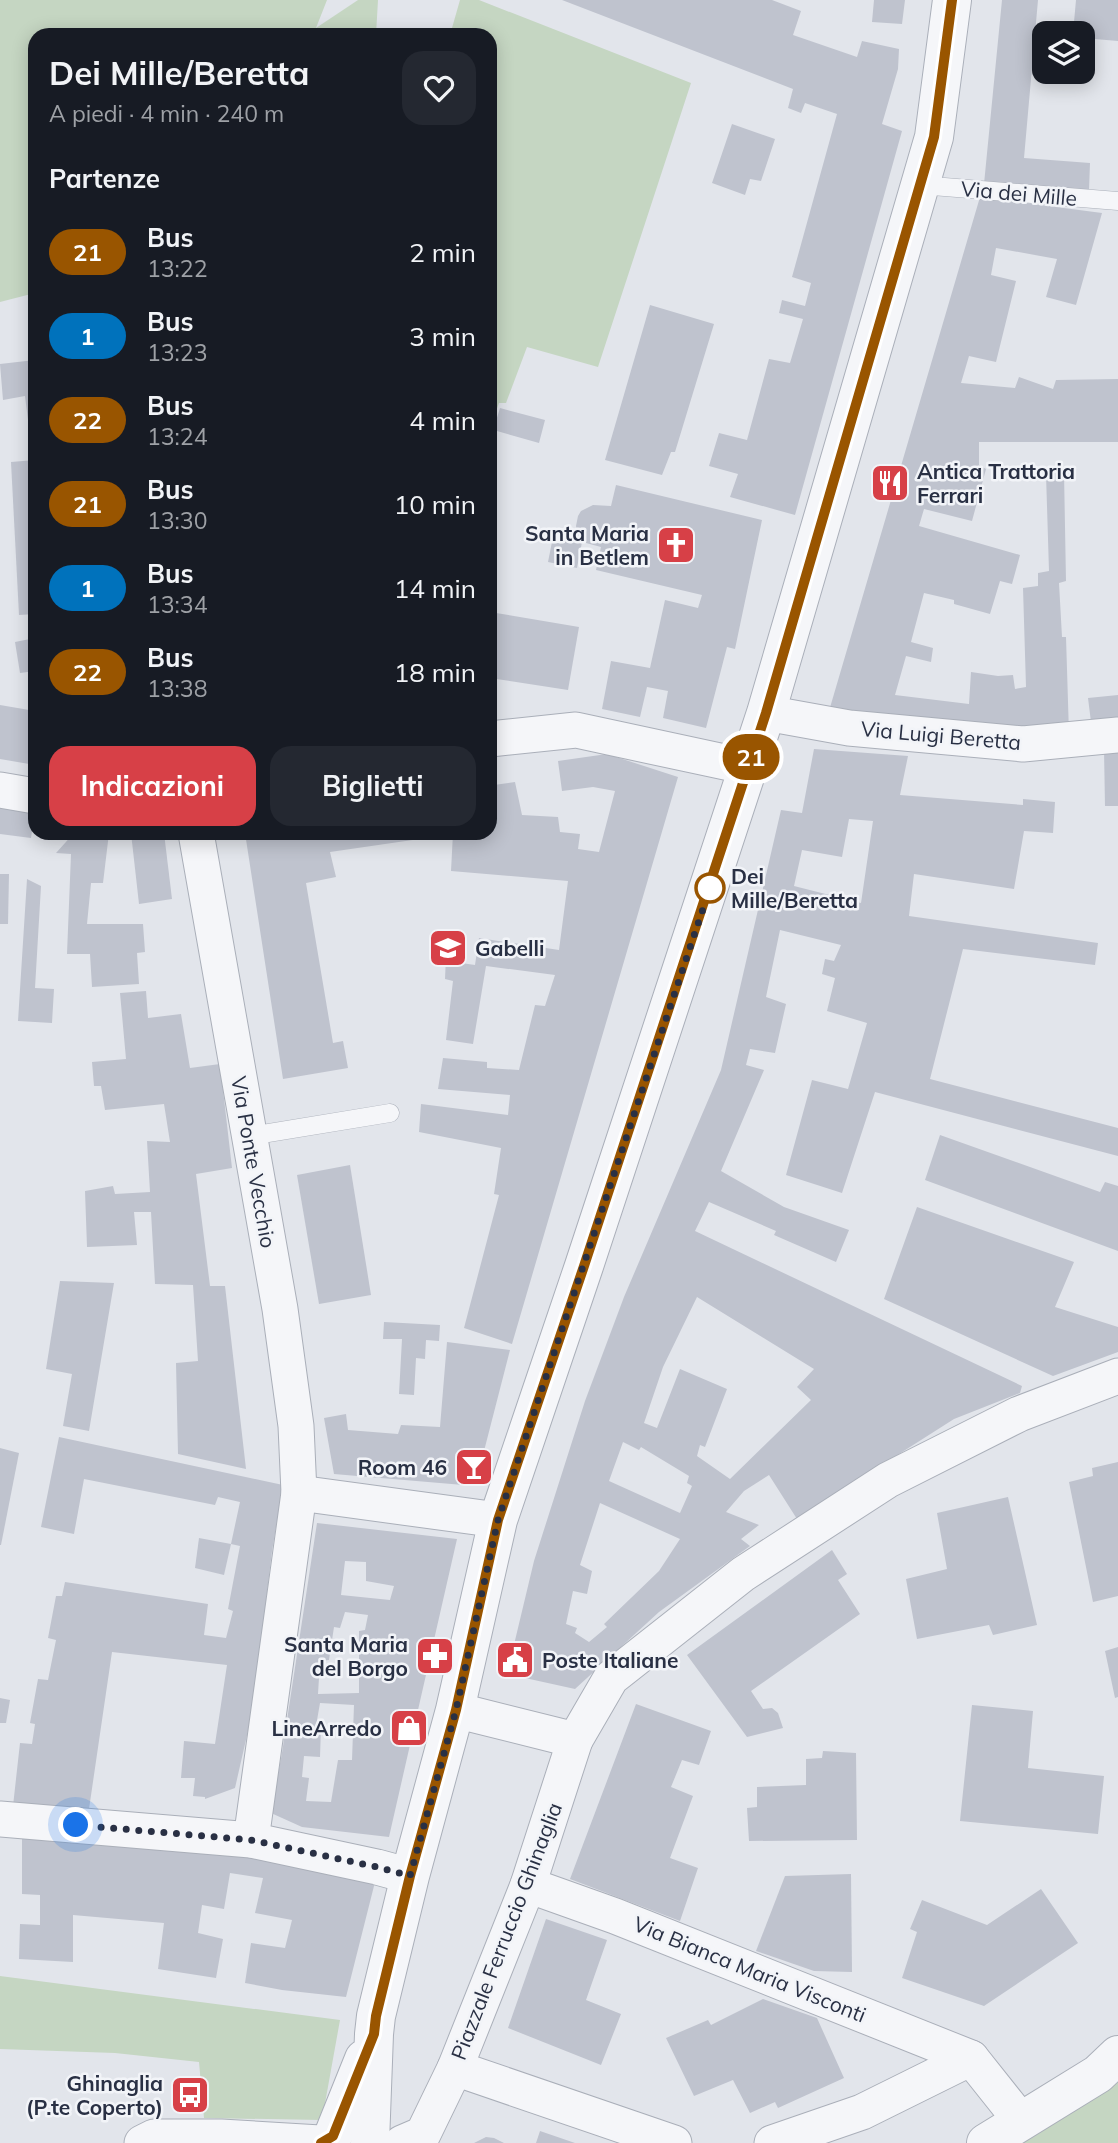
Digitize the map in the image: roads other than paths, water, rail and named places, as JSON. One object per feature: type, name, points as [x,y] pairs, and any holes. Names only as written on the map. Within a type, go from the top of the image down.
[{"type":"street","points":[[142,2143],[154,2137],[325,2141],[356,2136],[371,2143],[376,2016],[410,1876],[456,1710],[498,1520],[766,713],[934,137],[952,0]]},
{"type":"street","name":"Via Luigi Beretta","points":[[766,713],[849,728],[1023,744],[1118,735]]},
{"type":"street","points":[[497,738],[576,730],[748,767]]},
{"type":"street","points":[[0,790],[28,795]]},
{"type":"street","name":"Via Ponte Vecchio","points":[[197,840],[280,1309],[296,1426],[299,1493],[251,1840]]},
{"type":"street","name":"Piazzale Ferruccio Ghinaglia","points":[[402,2143],[423,2134],[455,2068],[528,1885],[575,1740],[611,1678],[743,1574],[888,1480],[1019,1414],[1118,1376]]},
{"type":"street","points":[[299,1493],[498,1520]]},
{"type":"street","points":[[456,1710],[575,1740]]},
{"type":"street","points":[[0,1819],[251,1840],[410,1876]]},
{"type":"street","name":"Via Bianca Maria Visconti","points":[[528,1885],[628,1921],[971,2058]]},
{"type":"street","points":[[325,2141],[374,2034]]},
{"type":"street","points":[[986,2143],[1098,2074],[1118,2055]]},
{"type":"street","points":[[772,2143],[862,2112],[971,2058],[1022,2122]]},
{"type":"street","points":[[455,2068],[674,2143]]},
{"type":"lane","name":"Via dei Mille","points":[[920,185],[1118,201]]},
{"type":"lane","points":[[250,1136],[390,1113]]},
{"type":"place","name":"Antica Trattoria Ferrari","points":[[890,483]]},
{"type":"place","name":"Santa Maria in Betlem","points":[[676,545]]},
{"type":"place","name":"Dei Mille/Beretta","points":[[710,888]]},
{"type":"place","name":"Gabelli","points":[[448,948]]},
{"type":"place","name":"Room 46","points":[[474,1467]]},
{"type":"place","name":"Santa Maria del Borgo","points":[[435,1656]]},
{"type":"place","name":"Poste Italiane","points":[[515,1660]]},
{"type":"place","name":"LineArredo","points":[[409,1728]]},
{"type":"place","name":"Ghinaglia (P.te Coperto)","points":[[190,2095]]}]
